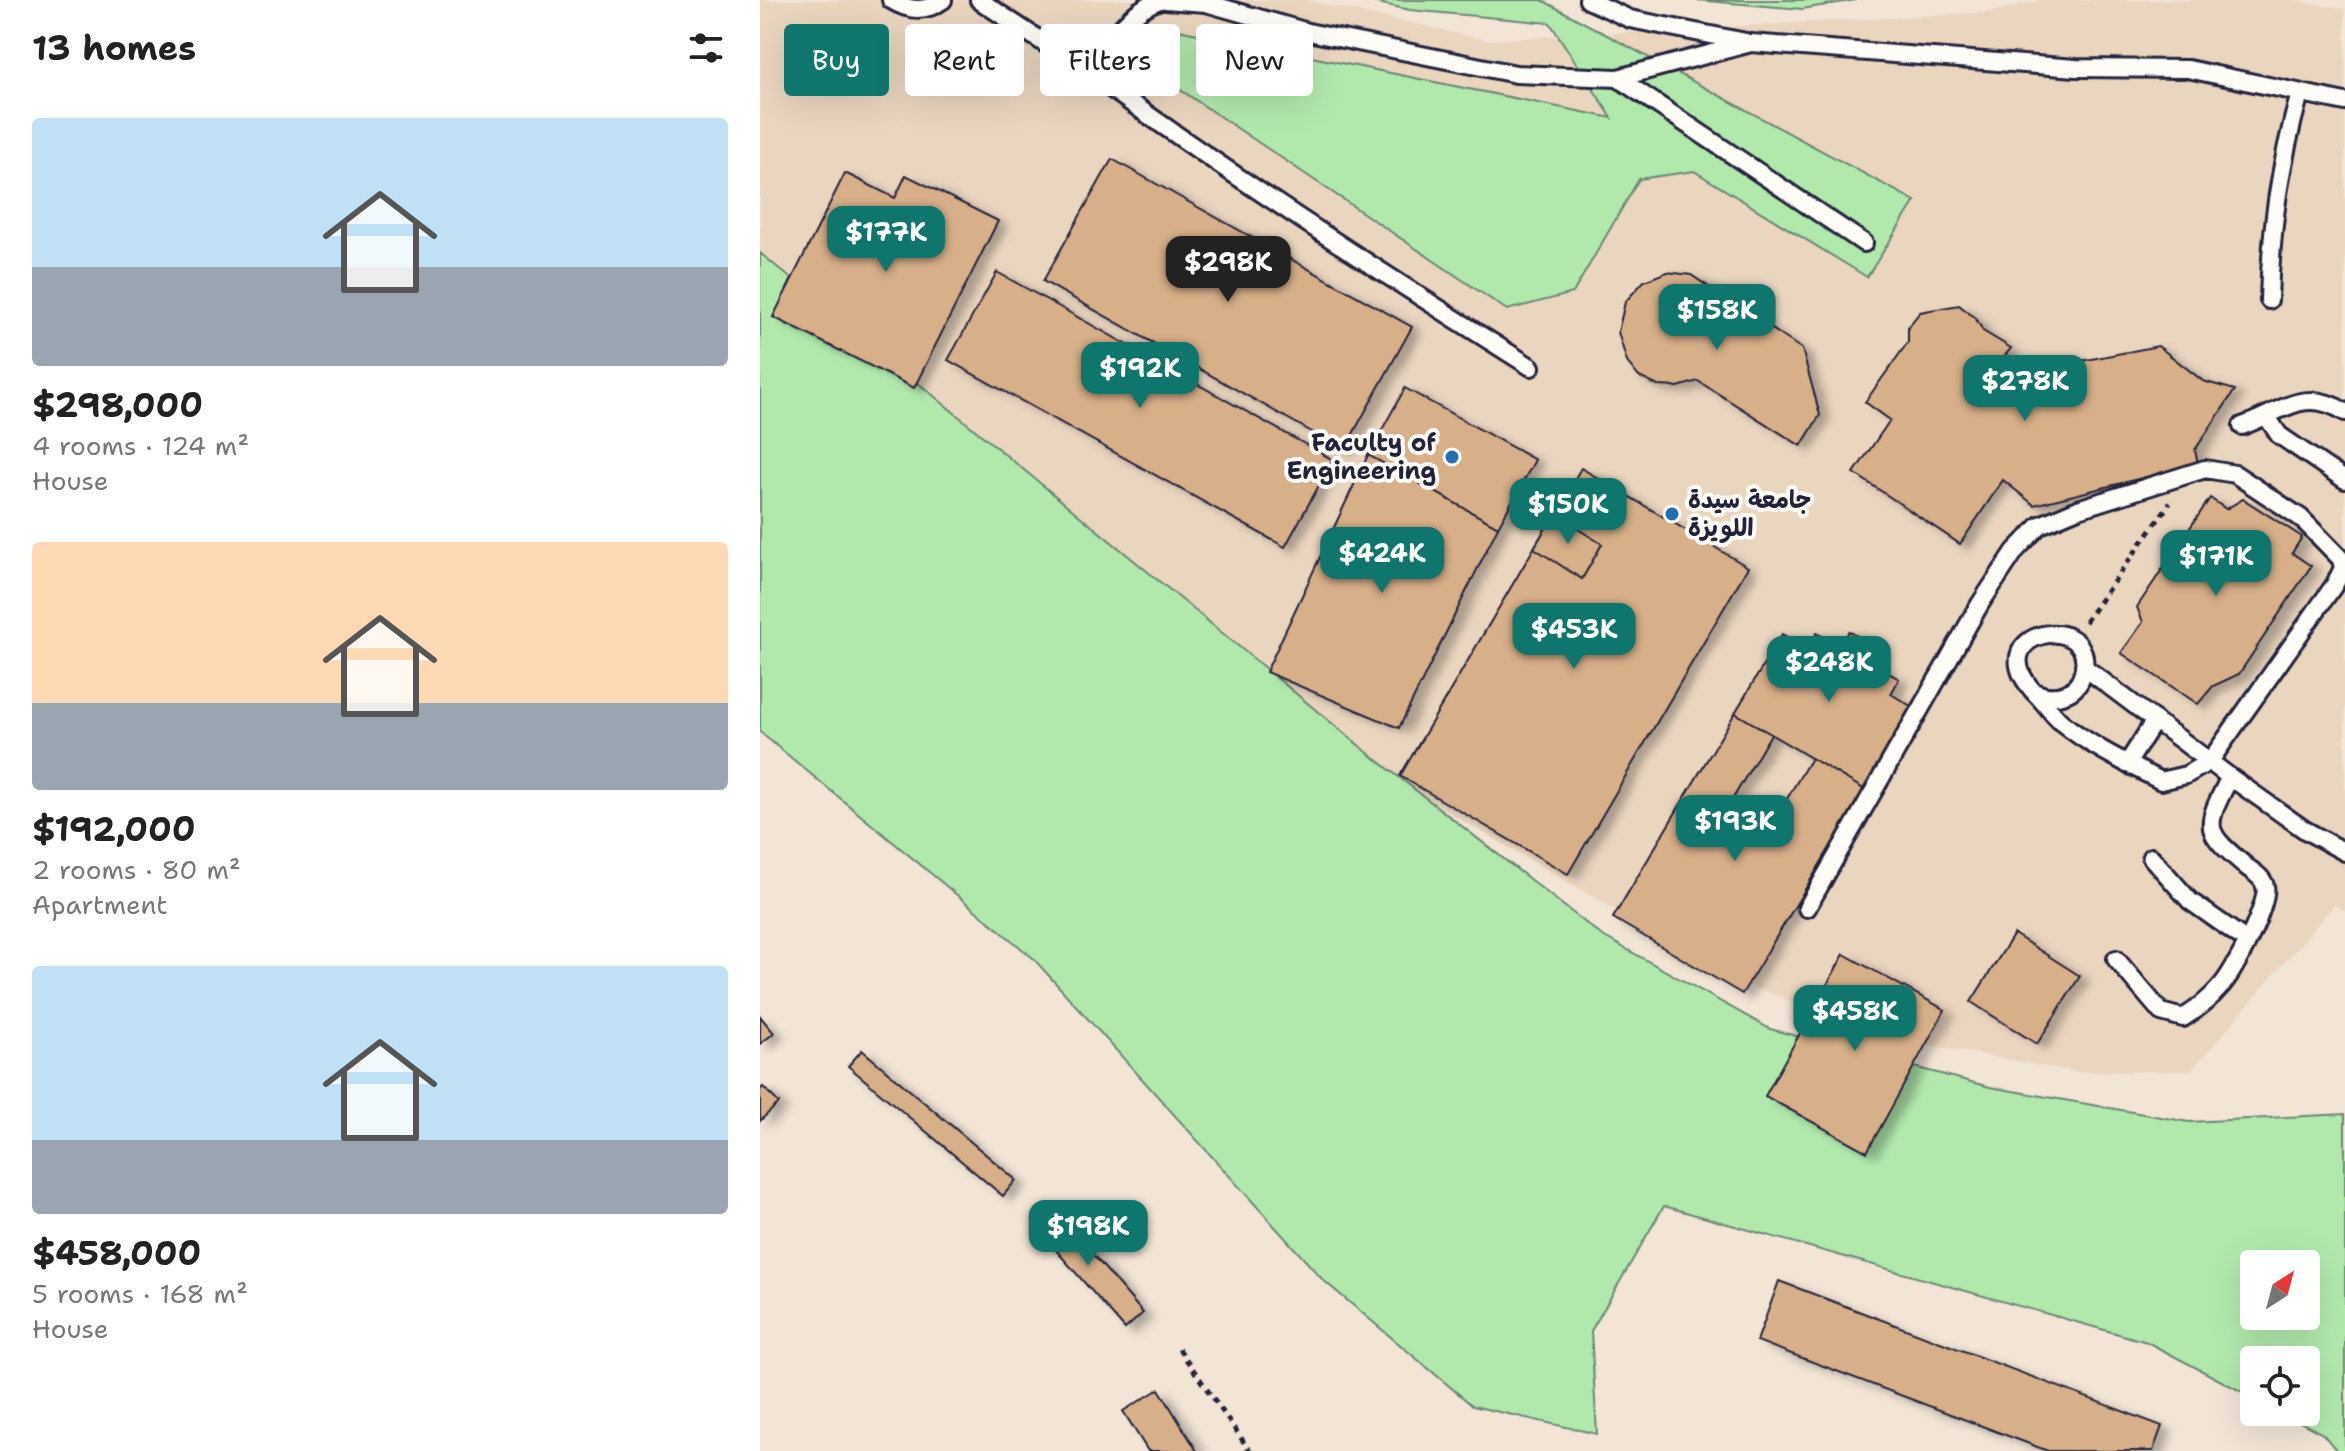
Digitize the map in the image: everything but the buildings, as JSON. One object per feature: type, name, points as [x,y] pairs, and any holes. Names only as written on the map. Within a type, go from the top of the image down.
[{"type":"lane","points":[[891,0],[906,9],[922,10],[943,0]]},
{"type":"lane","points":[[979,0],[1040,40]]},
{"type":"lane","points":[[1124,24],[1142,6],[1162,0],[1206,3],[1308,32],[1516,74],[1618,78],[1751,43]]},
{"type":"lane","points":[[1588,0],[1630,19],[1751,43],[2076,68],[2188,69],[2345,102]]},
{"type":"lane","points":[[1618,78],[1864,243]]},
{"type":"lane","points":[[2269,300],[2271,241],[2280,166],[2300,93]]},
{"type":"lane","points":[[1120,96],[1174,136],[1299,219],[1531,367]]},
{"type":"lane","points":[[2242,426],[2313,398],[2329,402],[2345,412]]},
{"type":"lane","points":[[2267,417],[2279,435],[2345,480]]},
{"type":"lane","points":[[1807,908],[1980,604],[2015,551],[2040,525],[2078,509],[2205,469],[2235,474],[2301,518],[2341,559],[2343,568],[2210,761],[2186,775],[2161,781],[2127,764],[2061,721],[2034,692],[2021,676],[2019,664],[2025,644],[2033,637],[2053,632],[2072,639],[2079,647],[2084,667],[2075,687],[2067,694],[2045,697],[2034,692]]},
{"type":"lane","points":[[2084,667],[2230,777],[2305,830],[2345,852]]},
{"type":"lane","points":[[2127,764],[2155,720]]},
{"type":"lane","points":[[2116,959],[2161,1012],[2183,1018],[2198,1009],[2224,983],[2247,941],[2266,888],[2262,879],[2217,842],[2210,828],[2212,813],[2230,777]]},
{"type":"lane","points":[[2151,857],[2190,901],[2247,941]]},
{"type":"path","points":[[2072,639],[2191,474]]},
{"type":"path","points":[[1179,1349],[1250,1451]]},
{"type":"shaded area","name":"جامعة سيدة اللويزة","points":[[760,0],[1305,0],[1487,40],[1992,12],[2042,0],[2293,0],[2345,9],[2345,911],[2334,905],[2191,1071],[2075,1072],[1885,1037],[1738,981],[1238,690],[760,339]]},
{"type":"green space","points":[[1364,0],[1542,0],[1915,201],[1867,277],[1694,171],[1639,179],[1573,293],[1507,310],[1180,90],[1180,30],[1196,34],[1196,96],[1313,96],[1313,57],[1612,118],[1550,23],[1410,10]]},
{"type":"green space","points":[[1696,0],[1856,0],[1802,9]]},
{"type":"green space","points":[[760,253],[1367,752],[1601,935],[1770,1029],[1990,1087],[2189,1122],[2345,1114],[2345,1451],[2337,1451],[2323,1434],[2308,1426],[2320,1426],[2320,1346],[2240,1346],[2240,1391],[2147,1342],[1664,1206],[1591,1331],[1597,1434],[1473,1406],[1323,1280],[1033,958],[760,732]]},
{"type":"place","name":"Faculty of Engineering","points":[[1452,457]]},
{"type":"place","name":"جامعة سيدة اللويزة","points":[[1672,514]]}]
